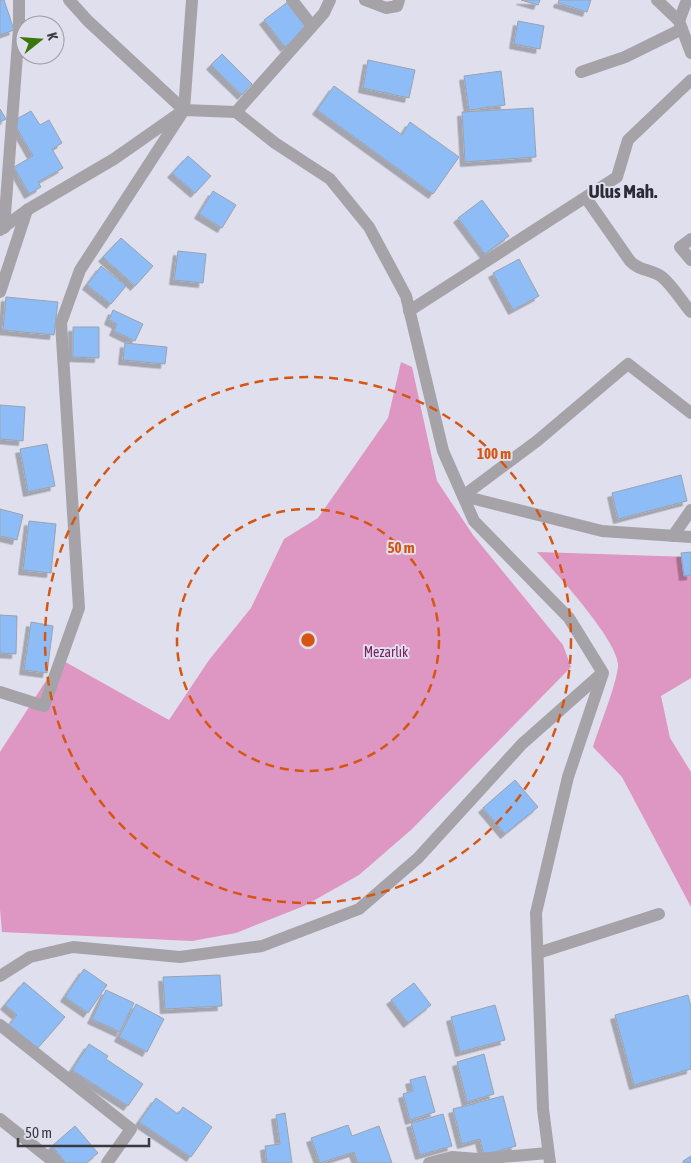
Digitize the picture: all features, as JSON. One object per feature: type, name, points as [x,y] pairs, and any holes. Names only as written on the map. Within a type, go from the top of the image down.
[{"type":"street","points":[[2,229],[20,28],[19,0]]},
{"type":"street","points":[[69,0],[88,21],[184,110]]},
{"type":"street","points":[[0,692],[44,706],[79,608],[61,323],[80,270],[184,110],[192,0]]},
{"type":"street","points":[[292,0],[312,26]]},
{"type":"street","points":[[236,112],[324,12],[330,0]]},
{"type":"street","points":[[365,0],[386,8],[397,6],[399,0]]},
{"type":"street","points":[[657,0],[680,25],[691,53]]},
{"type":"street","points":[[581,72],[624,57],[680,25],[688,3]]},
{"type":"street","points":[[410,311],[617,178],[628,140],[691,80]]},
{"type":"street","points":[[2,229],[27,210],[114,159],[184,110],[236,112],[275,143],[330,179],[369,226],[406,296],[443,451],[474,521],[569,618],[603,673]]},
{"type":"street","points":[[586,198],[630,261],[637,268],[647,270],[662,277],[691,312]]},
{"type":"street","points":[[0,292],[27,210]]},
{"type":"street","points":[[691,238],[680,247],[691,260]]},
{"type":"street","points":[[463,496],[537,441],[628,364],[691,413]]},
{"type":"street","points":[[463,496],[602,531],[691,537]]},
{"type":"street","points":[[673,536],[691,510]]},
{"type":"street","points":[[429,1163],[452,1157],[478,1159],[549,1158],[542,1109],[536,912],[568,777],[603,673]]},
{"type":"street","points":[[0,976],[30,957],[73,947],[180,958],[262,946],[359,909],[418,858],[522,744],[603,673]]},
{"type":"street","points":[[538,953],[659,914]]},
{"type":"street","points":[[0,1024],[131,1129],[106,1163]]},
{"type":"street","points":[[0,1119],[55,1163]]},
{"type":"green space","name":"Mezarlık","points":[[401,362],[412,367],[437,481],[473,535],[563,645],[571,667],[412,829],[359,875],[304,906],[236,933],[192,941],[2,932],[0,909],[0,752],[60,659],[169,720],[209,660],[251,608],[284,539],[318,518],[388,418]]},
{"type":"green space","points":[[537,552],[691,557],[691,678],[661,696],[670,738],[691,772],[691,907],[622,777],[593,747],[611,696],[618,667],[616,656],[598,625],[571,590]]},
{"type":"building","points":[[0,0],[4,0],[14,30],[0,35]]},
{"type":"building","points":[[521,0],[540,0],[538,5]]},
{"type":"building","points":[[559,0],[591,0],[587,12],[558,3]]},
{"type":"building","points":[[289,1],[309,29],[285,47],[264,20]]},
{"type":"building","points":[[518,21],[544,26],[540,49],[514,44]]},
{"type":"building","points":[[222,54],[252,84],[242,95],[211,65]]},
{"type":"building","points":[[368,60],[415,70],[409,98],[363,88]]},
{"type":"building","points":[[501,71],[505,105],[469,110],[464,76]]},
{"type":"building","points":[[334,86],[402,135],[410,122],[459,157],[433,194],[317,110]]},
{"type":"building","points":[[533,108],[536,157],[465,162],[462,112]]},
{"type":"building","points":[[0,109],[6,119],[0,122]]},
{"type":"building","points":[[31,111],[40,125],[49,120],[62,143],[52,149],[63,168],[38,182],[41,187],[29,194],[14,167],[33,156],[13,121]]},
{"type":"building","points":[[188,156],[211,176],[195,193],[172,173]]},
{"type":"building","points":[[213,191],[236,205],[222,228],[199,214]]},
{"type":"building","points":[[482,200],[509,236],[485,254],[458,218]]},
{"type":"building","points":[[121,238],[153,266],[135,286],[103,257]]},
{"type":"building","points":[[178,251],[206,254],[203,283],[174,280]]},
{"type":"building","points":[[519,259],[539,296],[513,310],[493,273]]},
{"type":"building","points":[[101,266],[126,286],[111,304],[87,285]]},
{"type":"building","points":[[6,297],[58,302],[54,335],[3,330]]},
{"type":"building","points":[[113,310],[143,324],[135,341],[114,331],[117,324],[109,320]]},
{"type":"building","points":[[73,327],[99,327],[99,358],[73,357]]},
{"type":"building","points":[[125,343],[167,347],[165,364],[123,360]]},
{"type":"building","points":[[0,405],[25,407],[23,441],[0,439]]},
{"type":"building","points":[[47,444],[55,486],[28,492],[20,449]]},
{"type":"building","points":[[681,475],[687,501],[618,519],[612,493]]},
{"type":"building","points":[[0,509],[23,515],[17,540],[0,536]]},
{"type":"building","points":[[29,521],[56,524],[51,573],[23,570]]},
{"type":"building","points":[[691,552],[691,575],[684,576],[681,553]]},
{"type":"building","points":[[0,615],[17,616],[16,654],[0,653]]},
{"type":"building","points":[[31,622],[53,626],[47,673],[24,670]]},
{"type":"building","points":[[515,780],[538,807],[505,834],[483,808]]},
{"type":"building","points":[[84,969],[107,985],[88,1013],[65,997]]},
{"type":"building","points":[[220,975],[222,1006],[165,1009],[163,977]]},
{"type":"building","points":[[24,982],[65,1017],[37,1049],[9,1025],[17,1015],[5,1005]]},
{"type":"building","points":[[414,983],[431,1005],[408,1023],[391,1000]]},
{"type":"building","points":[[106,990],[134,1003],[120,1032],[92,1019]]},
{"type":"building","points":[[688,995],[691,1007],[691,1069],[634,1085],[615,1015]]},
{"type":"building","points":[[136,1004],[164,1019],[147,1052],[119,1037]]},
{"type":"building","points":[[495,1005],[505,1040],[460,1052],[451,1017]]},
{"type":"building","points":[[89,1044],[108,1056],[106,1059],[143,1084],[128,1106],[72,1070]]},
{"type":"building","points":[[484,1054],[494,1094],[467,1102],[457,1062]]},
{"type":"building","points":[[425,1076],[435,1112],[410,1120],[403,1094],[413,1091],[410,1080]]},
{"type":"building","points":[[503,1096],[516,1146],[484,1155],[480,1139],[462,1144],[453,1109]]},
{"type":"building","points":[[156,1098],[178,1114],[183,1107],[212,1127],[191,1157],[139,1122]]},
{"type":"building","points":[[285,1113],[292,1163],[267,1163],[265,1146],[280,1144],[276,1115]]},
{"type":"building","points":[[443,1114],[452,1146],[420,1155],[411,1123]]},
{"type":"building","points":[[348,1125],[352,1136],[379,1126],[392,1163],[358,1163],[354,1152],[320,1163],[311,1138]]},
{"type":"building","points":[[75,1126],[98,1153],[86,1163],[66,1163],[52,1146]]},
{"type":"building","points":[[691,1156],[691,1163],[684,1163],[683,1161]]},
{"type":"district","name":"Ulus Mah.","points":[[623,191]]}]
